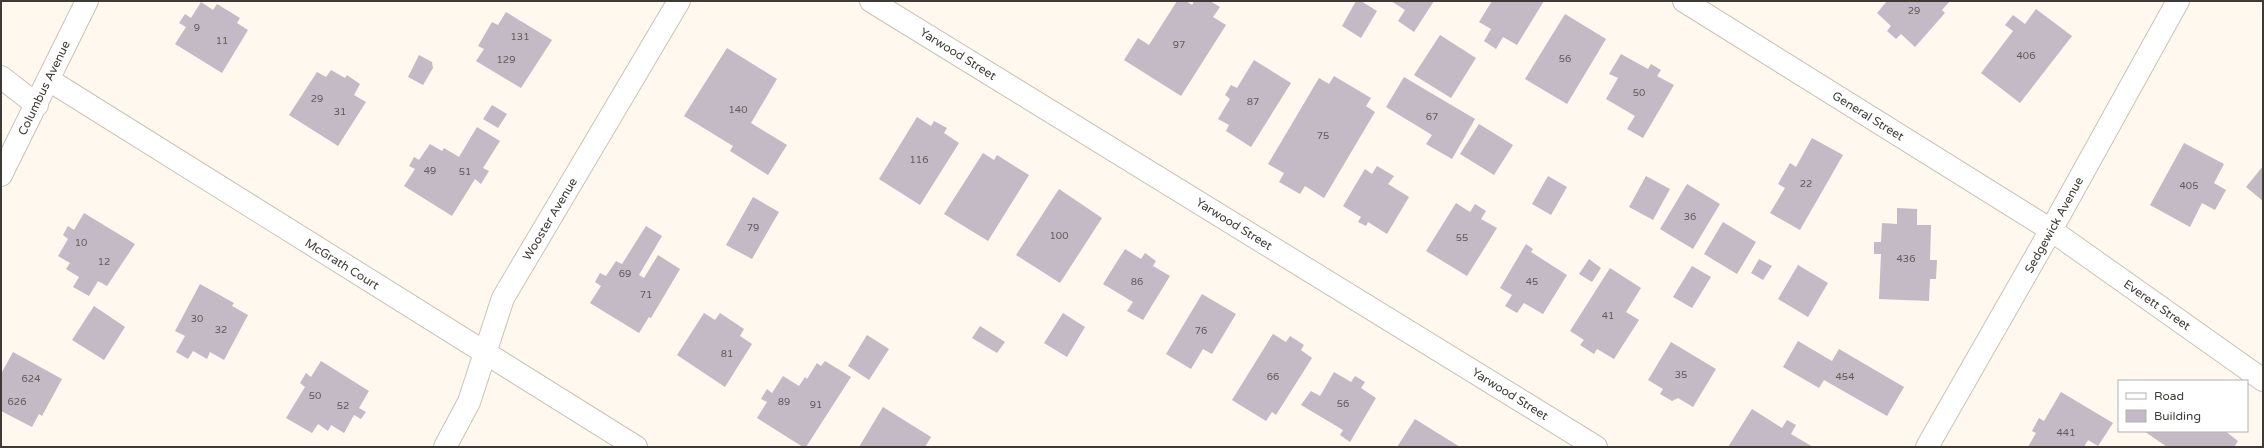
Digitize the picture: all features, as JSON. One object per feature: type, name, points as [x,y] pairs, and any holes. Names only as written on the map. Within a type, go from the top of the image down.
[{"type":"street","name":"Columbus Avenue","points":[[1,175],[87,1]]},
{"type":"street","name":"Wooster Avenue","points":[[445,447],[469,402],[503,298],[679,1]]},
{"type":"street","name":"Yarwood Street","points":[[871,1],[1596,447]]},
{"type":"street","name":"General Street","points":[[1684,1],[2051,230]]},
{"type":"street","name":"Sedgewick Avenue","points":[[1927,447],[2051,230],[2178,1]]},
{"type":"street","points":[[1,77],[37,104]]},
{"type":"street","name":"McGrath Court","points":[[49,80],[636,447]]},
{"type":"street","name":"Everett Street","points":[[2051,230],[2263,380]]},
{"type":"building","points":[[1177,1],[1186,1],[1192,5],[1194,1],[1210,1],[1220,7],[1213,17],[1226,25],[1181,96],[1124,60],[1138,38],[1149,45]]},
{"type":"building","points":[[1356,1],[1361,1],[1377,11],[1361,38],[1342,26]]},
{"type":"building","points":[[1391,1],[1434,1],[1414,32],[1398,21],[1405,10]]},
{"type":"building","points":[[1492,1],[1544,1],[1517,45],[1503,37],[1496,49],[1484,41],[1491,29],[1479,22]]},
{"type":"building","points":[[1887,1],[1950,1],[1942,10],[1945,13],[1915,47],[1901,34],[1896,39],[1887,31],[1891,26],[1877,13]]},
{"type":"building","points":[[201,2],[213,10],[217,4],[240,18],[237,23],[248,30],[222,73],[175,44],[186,27],[179,23],[185,14],[191,18]]},
{"type":"building","points":[[2036,9],[2072,36],[2020,103],[1981,73],[2013,31],[2005,25],[2013,15],[2025,24]]},
{"type":"building","points":[[506,12],[552,40],[521,88],[476,61],[484,49],[478,46],[492,22],[498,25]]},
{"type":"building","points":[[1565,14],[1606,39],[1567,104],[1525,79]]},
{"type":"building","points":[[1440,35],[1476,58],[1451,98],[1414,75]]},
{"type":"building","points":[[727,48],[777,79],[751,123],[787,145],[768,175],[730,151],[733,146],[684,116]]},
{"type":"building","points":[[1621,54],[1648,69],[1651,64],[1661,70],[1657,76],[1674,85],[1643,138],[1627,129],[1635,116],[1606,99],[1618,78],[1609,74]]},
{"type":"building","points":[[419,55],[432,62],[433,68],[423,85],[408,77]]},
{"type":"building","points":[[1254,60],[1291,83],[1251,147],[1226,131],[1229,125],[1218,119],[1230,99],[1225,95],[1231,85],[1237,88]]},
{"type":"building","points":[[331,70],[345,78],[347,75],[360,84],[354,95],[366,102],[338,146],[289,115],[317,72],[326,77]]},
{"type":"building","points":[[1334,76],[1371,98],[1366,106],[1375,112],[1324,198],[1305,186],[1300,194],[1279,182],[1284,173],[1268,164],[1319,78],[1329,84]]},
{"type":"building","points":[[1404,77],[1475,119],[1452,159],[1426,144],[1432,135],[1386,107]]},
{"type":"building","points":[[492,105],[507,114],[498,128],[483,119]]},
{"type":"building","points":[[917,117],[931,126],[934,121],[947,128],[944,133],[959,143],[920,205],[879,179]]},
{"type":"building","points":[[1479,124],[1513,145],[1494,175],[1460,154]]},
{"type":"building","points":[[477,127],[500,141],[483,168],[489,171],[481,184],[475,179],[452,216],[404,186],[415,169],[409,166],[414,157],[419,160],[430,144],[442,151],[444,148],[459,157]]},
{"type":"building","points":[[1812,138],[1843,155],[1800,230],[1770,213],[1785,188],[1778,184],[1790,163],[1796,167]]},
{"type":"building","points":[[2184,143],[2224,164],[2214,183],[2226,190],[2215,210],[2202,203],[2190,227],[2150,205]]},
{"type":"building","points":[[983,153],[994,160],[997,155],[1029,175],[988,241],[944,214]]},
{"type":"building","points":[[1377,166],[1394,176],[1388,184],[1409,197],[1387,234],[1368,222],[1366,226],[1358,222],[1361,217],[1343,206],[1365,169],[1372,174]]},
{"type":"building","points":[[2263,166],[2263,201],[2246,187]]},
{"type":"building","points":[[1548,176],[1567,187],[1551,215],[1532,204]]},
{"type":"building","points":[[1646,176],[1670,189],[1653,220],[1629,207]]},
{"type":"building","points":[[1687,184],[1720,204],[1693,249],[1660,229]]},
{"type":"building","points":[[1059,189],[1102,218],[1060,283],[1016,255]]},
{"type":"building","points":[[753,197],[779,212],[752,259],[726,245]]},
{"type":"building","points":[[1456,203],[1470,212],[1475,204],[1486,211],[1481,219],[1497,228],[1467,276],[1426,251]]},
{"type":"building","points":[[1897,208],[1917,209],[1917,225],[1931,225],[1930,260],[1937,260],[1936,279],[1930,279],[1929,301],[1879,299],[1881,254],[1874,254],[1874,242],[1881,242],[1882,223],[1897,224]]},
{"type":"building","points":[[84,213],[135,244],[107,286],[98,281],[89,296],[73,287],[79,277],[66,269],[70,263],[58,256],[68,239],[63,235],[68,226],[74,230]]},
{"type":"building","points":[[1723,222],[1756,242],[1737,274],[1704,254]]},
{"type":"building","points":[[646,226],[662,236],[639,275],[644,278],[658,255],[680,269],[651,318],[649,317],[639,333],[590,303],[601,286],[595,282],[600,273],[606,276],[616,261],[622,264]]},
{"type":"building","points":[[1526,244],[1533,249],[1531,252],[1567,275],[1543,314],[1524,303],[1517,313],[1505,306],[1512,295],[1500,288]]},
{"type":"building","points":[[1125,249],[1141,259],[1145,253],[1156,261],[1153,266],[1170,276],[1143,320],[1127,311],[1133,302],[1103,284]]},
{"type":"building","points":[[1589,259],[1601,268],[1592,282],[1579,274]]},
{"type":"building","points":[[1759,259],[1772,266],[1763,280],[1751,273]]},
{"type":"building","points":[[1798,265],[1828,283],[1808,317],[1778,299]]},
{"type":"building","points":[[1692,266],[1711,277],[1692,308],[1673,297]]},
{"type":"building","points":[[1610,268],[1641,288],[1626,312],[1639,320],[1614,359],[1597,349],[1594,354],[1580,345],[1584,340],[1570,331]]},
{"type":"building","points":[[200,284],[234,303],[232,306],[248,315],[224,360],[210,352],[207,359],[193,351],[188,359],[176,352],[185,336],[175,331]]},
{"type":"building","points":[[1202,294],[1236,314],[1212,354],[1203,349],[1191,369],[1166,354]]},
{"type":"building","points":[[94,306],[125,327],[104,360],[72,340]]},
{"type":"building","points":[[704,313],[715,320],[720,313],[744,329],[740,336],[752,344],[725,387],[677,355]]},
{"type":"building","points":[[1063,313],[1085,327],[1067,357],[1044,343]]},
{"type":"building","points":[[980,326],[1005,342],[997,353],[972,338]]},
{"type":"building","points":[[1273,334],[1286,342],[1290,336],[1304,345],[1301,350],[1312,358],[1276,415],[1272,412],[1266,421],[1232,400]]},
{"type":"building","points":[[867,335],[889,349],[869,380],[848,366]]},
{"type":"building","points":[[1798,341],[1832,361],[1839,349],[1904,387],[1887,416],[1824,380],[1819,388],[1783,367]]},
{"type":"building","points":[[1671,342],[1716,369],[1693,407],[1678,398],[1672,401],[1660,394],[1663,389],[1648,380]]},
{"type":"building","points":[[13,352],[62,379],[42,416],[39,414],[32,427],[1,411],[1,374]]},
{"type":"building","points":[[321,361],[369,391],[359,408],[366,412],[361,419],[354,415],[344,433],[331,425],[328,431],[318,424],[312,433],[286,418],[305,387],[300,383],[306,373],[311,377]]},
{"type":"building","points":[[825,361],[851,377],[806,447],[803,447],[757,418],[767,402],[761,399],[767,389],[772,393],[783,376],[799,386],[805,377],[807,379],[817,363],[821,366]]},
{"type":"building","points":[[1334,372],[1351,382],[1355,376],[1365,382],[1361,388],[1376,398],[1350,442],[1340,435],[1343,430],[1301,405],[1311,391],[1320,396]]},
{"type":"building","points":[[2061,392],[2113,423],[2098,446],[2088,440],[2084,447],[2028,447],[2036,433],[2032,431],[2039,418],[2044,421]]},
{"type":"building","points":[[883,407],[931,437],[925,447],[859,447]]},
{"type":"building","points":[[1752,409],[1782,428],[1787,420],[1796,425],[1791,434],[1813,447],[1728,447]]},
{"type":"building","points":[[1415,419],[1460,447],[1397,447]]},
{"type":"building","points":[[2145,432],[2226,432],[2238,441],[2234,447],[2167,447]]}]
